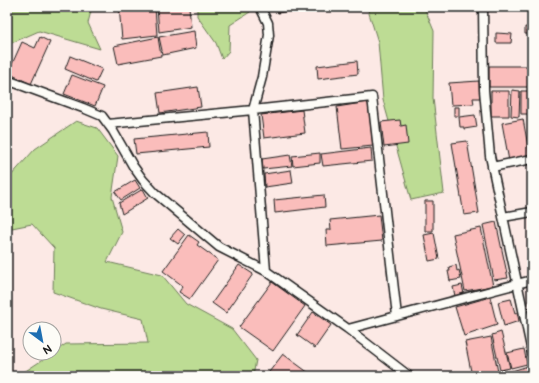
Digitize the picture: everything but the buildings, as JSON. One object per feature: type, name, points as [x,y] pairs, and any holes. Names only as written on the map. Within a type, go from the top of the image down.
[{"type":"street","points":[[260,7],[268,23],[269,35],[262,76],[253,110],[266,271]]},
{"type":"street","points":[[484,7],[484,90],[490,156],[532,352]]},
{"type":"street","points":[[7,80],[102,116],[113,130],[133,166],[155,193],[219,247],[266,271],[348,329],[409,376]]},
{"type":"street","points":[[108,124],[372,97],[397,316]]},
{"type":"street","points":[[492,167],[532,159]]},
{"type":"street","points":[[503,217],[532,212]]},
{"type":"street","points":[[348,329],[532,280]]},
{"type":"green space","points":[[7,7],[11,9],[14,7],[92,7],[88,23],[100,49],[39,31],[7,45]]},
{"type":"green space","points":[[197,7],[250,7],[250,12],[230,25],[229,51],[222,59],[216,43],[197,16]]},
{"type":"green space","points":[[367,7],[424,7],[434,31],[433,98],[444,193],[411,200],[383,100],[378,42]]},
{"type":"green space","points":[[76,121],[97,128],[118,156],[112,197],[122,232],[107,262],[162,275],[186,304],[232,329],[256,360],[253,376],[18,376],[41,361],[62,361],[62,347],[66,344],[148,343],[143,319],[101,309],[53,292],[54,248],[32,224],[7,229],[7,178],[9,178],[35,149]]}]
